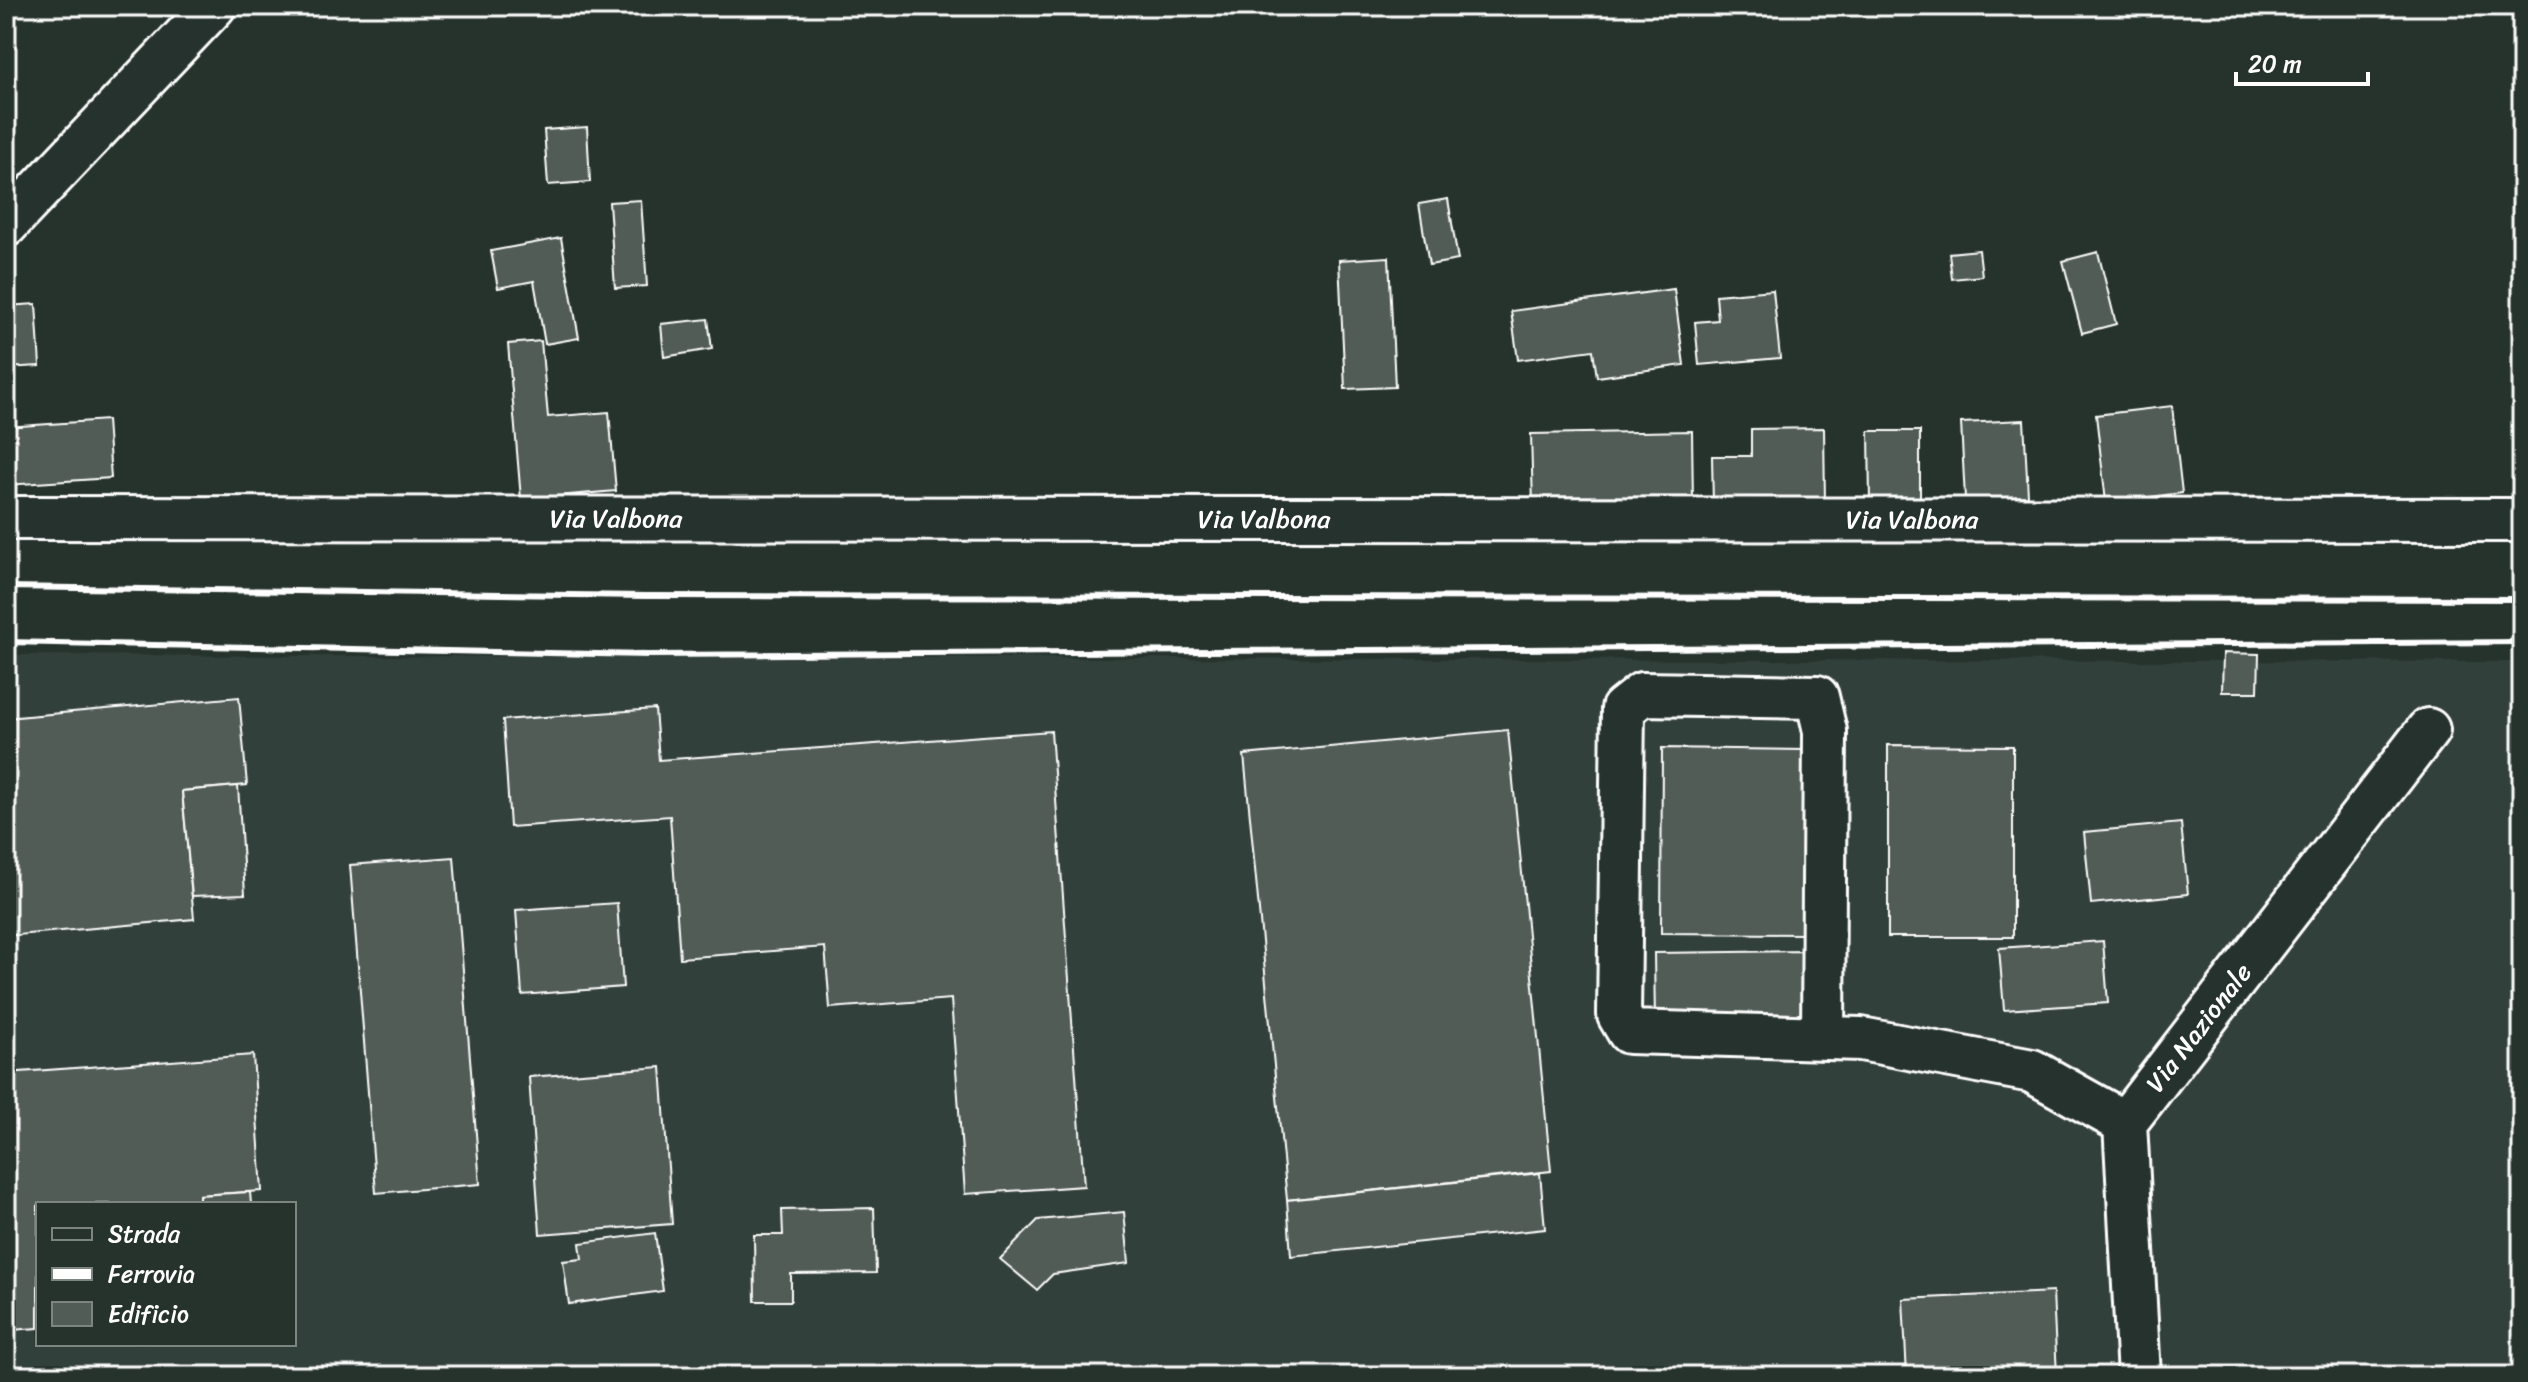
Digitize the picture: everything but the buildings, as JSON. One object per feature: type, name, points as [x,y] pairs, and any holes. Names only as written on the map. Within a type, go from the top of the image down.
[{"type":"street","points":[[6,225],[214,6]]},
{"type":"street","name":"Via Valbona","points":[[6,518],[2522,520]]},
{"type":"street","points":[[1823,1038],[1825,731],[1817,697],[1642,694],[1623,709],[1619,1015],[1629,1032],[1823,1038],[1861,1039],[2032,1071],[2125,1123],[2139,1376]]},
{"type":"street","name":"Via Nazionale","points":[[2125,1123],[2428,730]]},
{"type":"shaded area","points":[[6,655],[2522,662],[2522,1376],[6,1376]]},
{"type":"railway","points":[[6,587],[645,596],[2522,599]]},
{"type":"railway","points":[[6,642],[648,655],[2522,642]]}]
